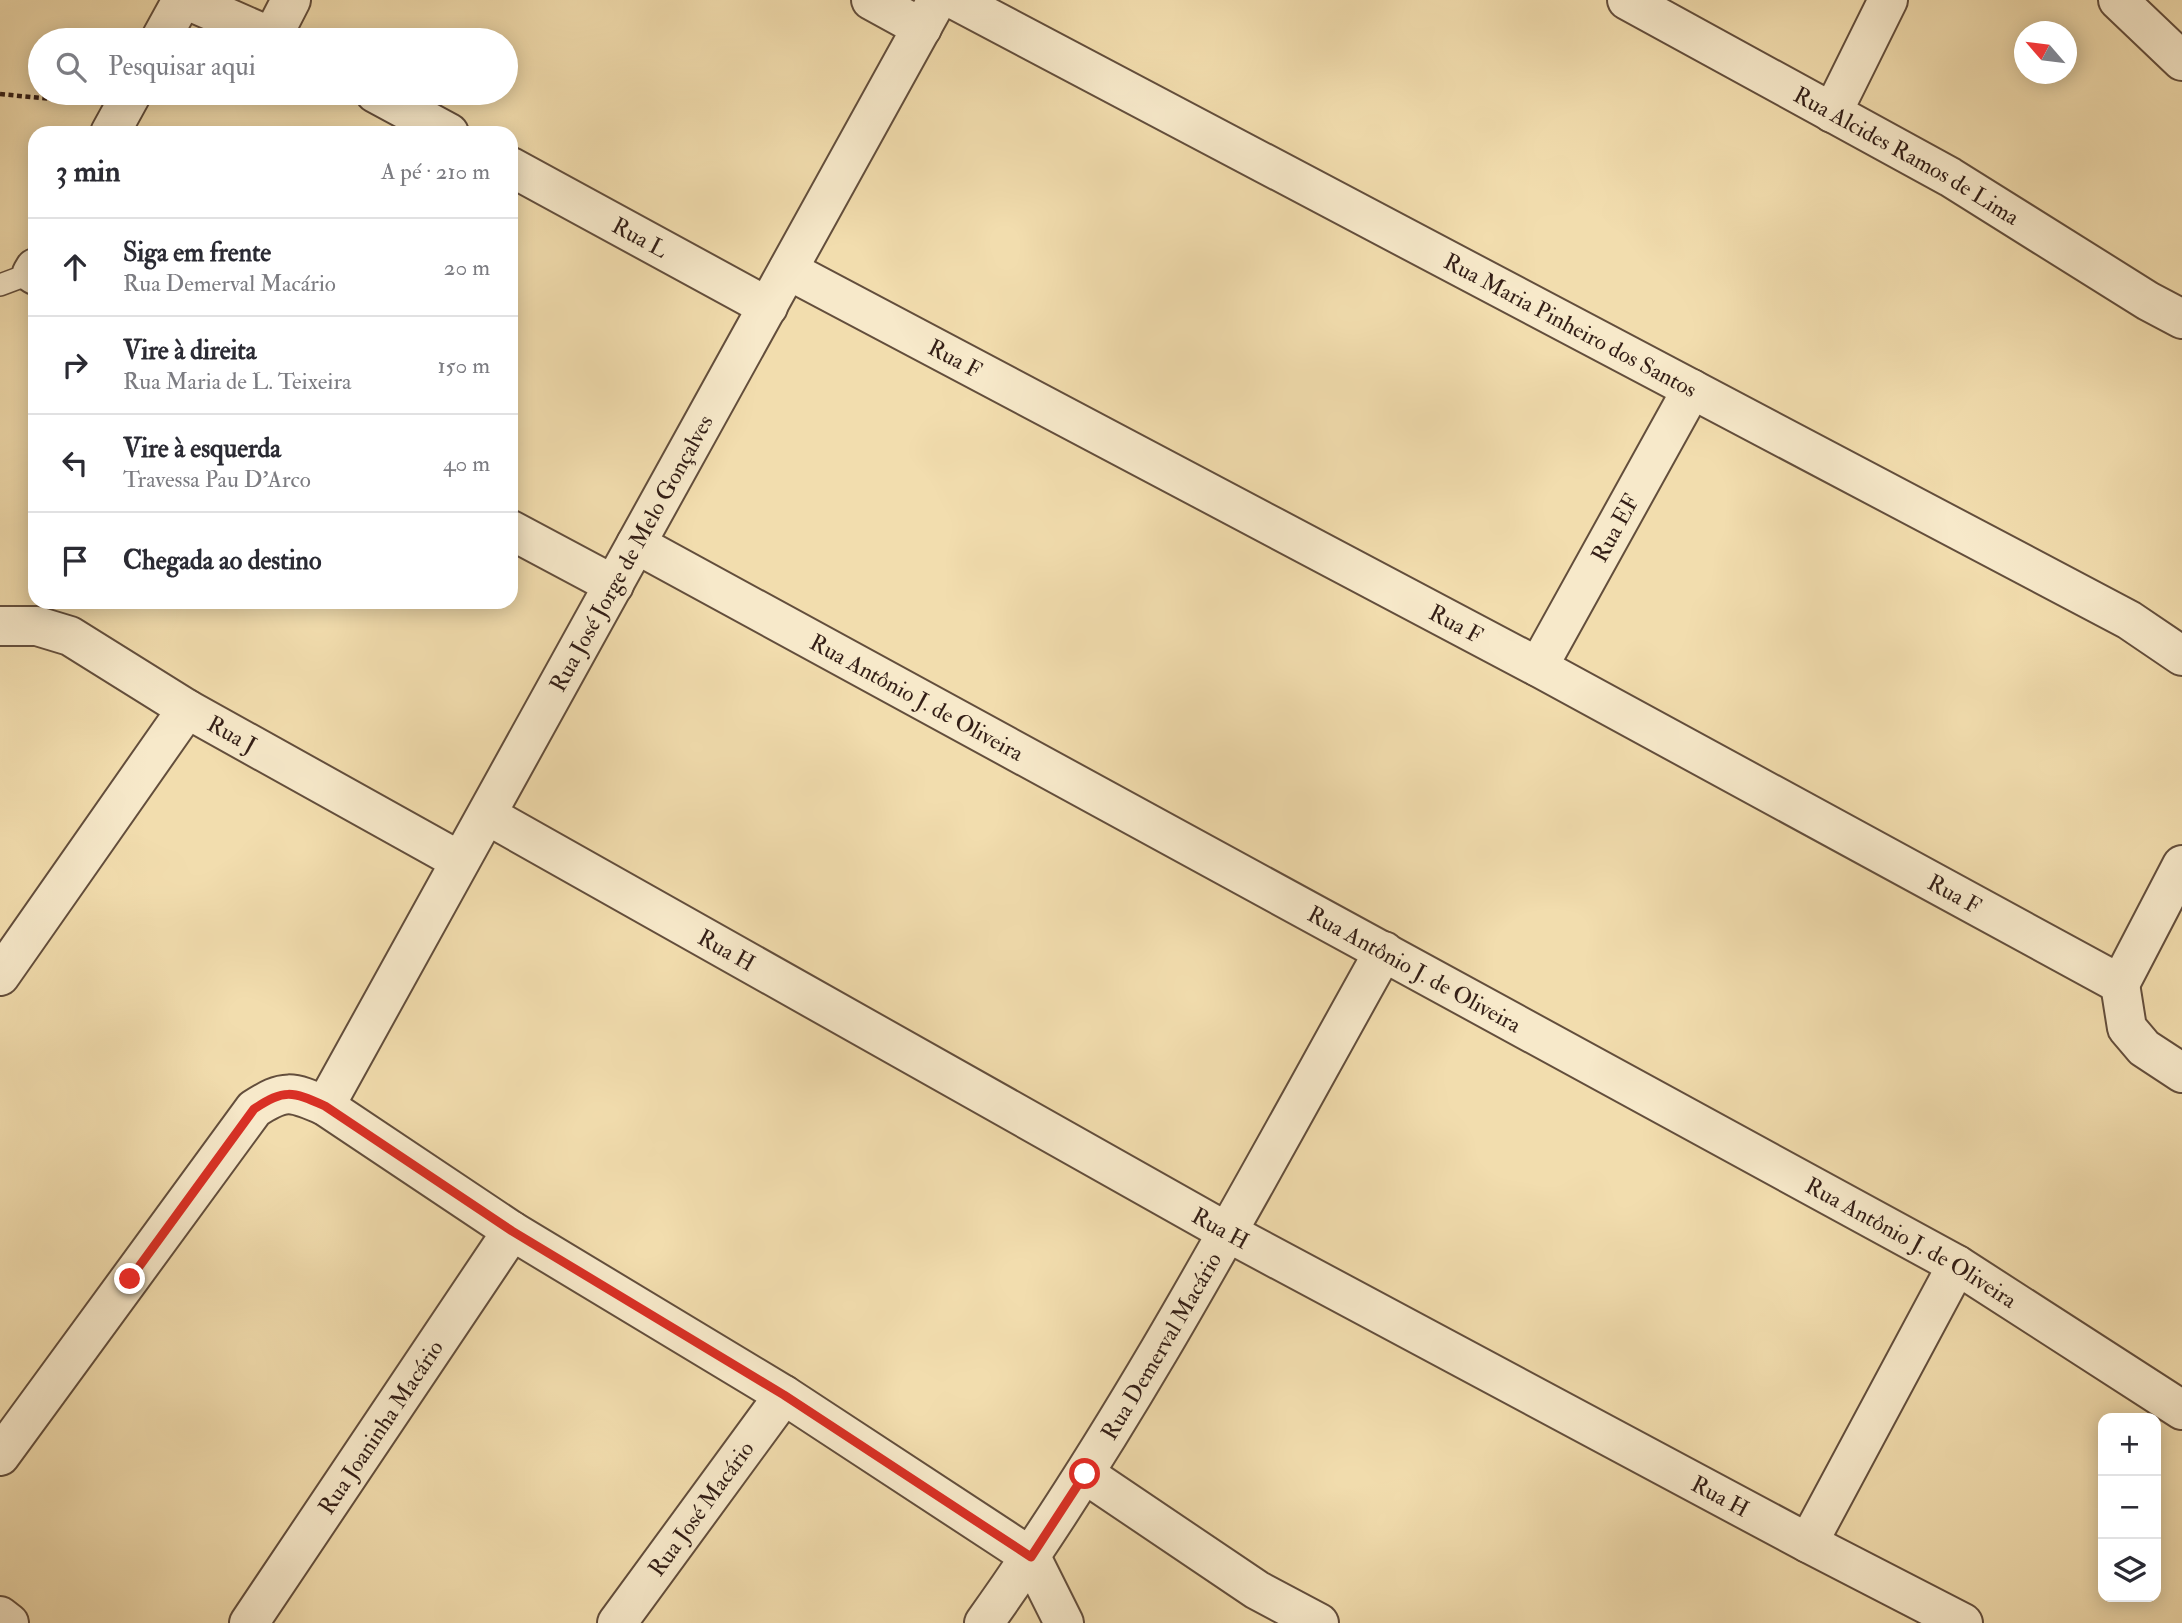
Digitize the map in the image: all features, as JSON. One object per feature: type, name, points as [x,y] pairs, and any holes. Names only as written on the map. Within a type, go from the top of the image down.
[{"type":"street","points":[[167,28],[184,0],[249,28]]},
{"type":"street","points":[[280,28],[291,0]]},
{"type":"street","points":[[871,0],[930,14]]},
{"type":"street","name":"Rua Maria Pinheiro dos Santos","points":[[955,0],[2129,620],[2182,656]]},
{"type":"street","name":"Rua Alcides Ramos de Lima","points":[[1627,0],[1950,177],[2148,301],[2182,319]]},
{"type":"street","points":[[1832,113],[1888,0]]},
{"type":"street","points":[[2118,0],[2179,52]]},
{"type":"street","name":"Rua José Jorge de Melo Gonçalves","points":[[325,1106],[930,14]]},
{"type":"street","points":[[396,105],[436,126]]},
{"type":"street","name":"Rua L","points":[[518,171],[768,307]]},
{"type":"street","name":"Rua F","points":[[788,270],[1538,667],[2120,984]]},
{"type":"street","name":"Rua EF","points":[[1538,667],[1692,389]]},
{"type":"street","points":[[518,534],[614,585]]},
{"type":"street","name":"Rua Antônio J. de Oliveira","points":[[636,544],[1957,1265],[2182,1410]]},
{"type":"street","name":"Rua J","points":[[0,626],[37,626],[70,636],[187,709],[460,861]]},
{"type":"street","points":[[0,976],[187,709]]},
{"type":"street","name":"Rua H","points":[[487,815],[1227,1232],[1963,1623]]},
{"type":"street","points":[[2182,865],[2120,984],[2127,1028],[2144,1048],[2182,1073]]},
{"type":"street","name":"Rua Demerval Macário","points":[[984,1623],[1085,1474],[1227,1232],[1384,951]]},
{"type":"street","points":[[0,1456],[254,1109],[277,1094],[300,1095],[325,1106],[512,1231],[784,1395],[1031,1557],[1064,1623]]},
{"type":"street","name":"Rua Joaninha Macário","points":[[249,1623],[512,1231]]},
{"type":"street","points":[[1808,1543],[1957,1265]]},
{"type":"street","name":"Rua José Macário","points":[[617,1623],[784,1395]]},
{"type":"street","points":[[1085,1474],[1257,1590],[1319,1623]]},
{"type":"street","points":[[0,1616],[9,1623]]},
{"type":"path","points":[[0,93],[28,97]]},
{"type":"path","points":[[81,105],[122,111]]},
{"type":"route","points":[[130,1279],[254,1109],[277,1094],[300,1095],[325,1106],[512,1231],[784,1395],[1031,1557],[1085,1474]]}]
